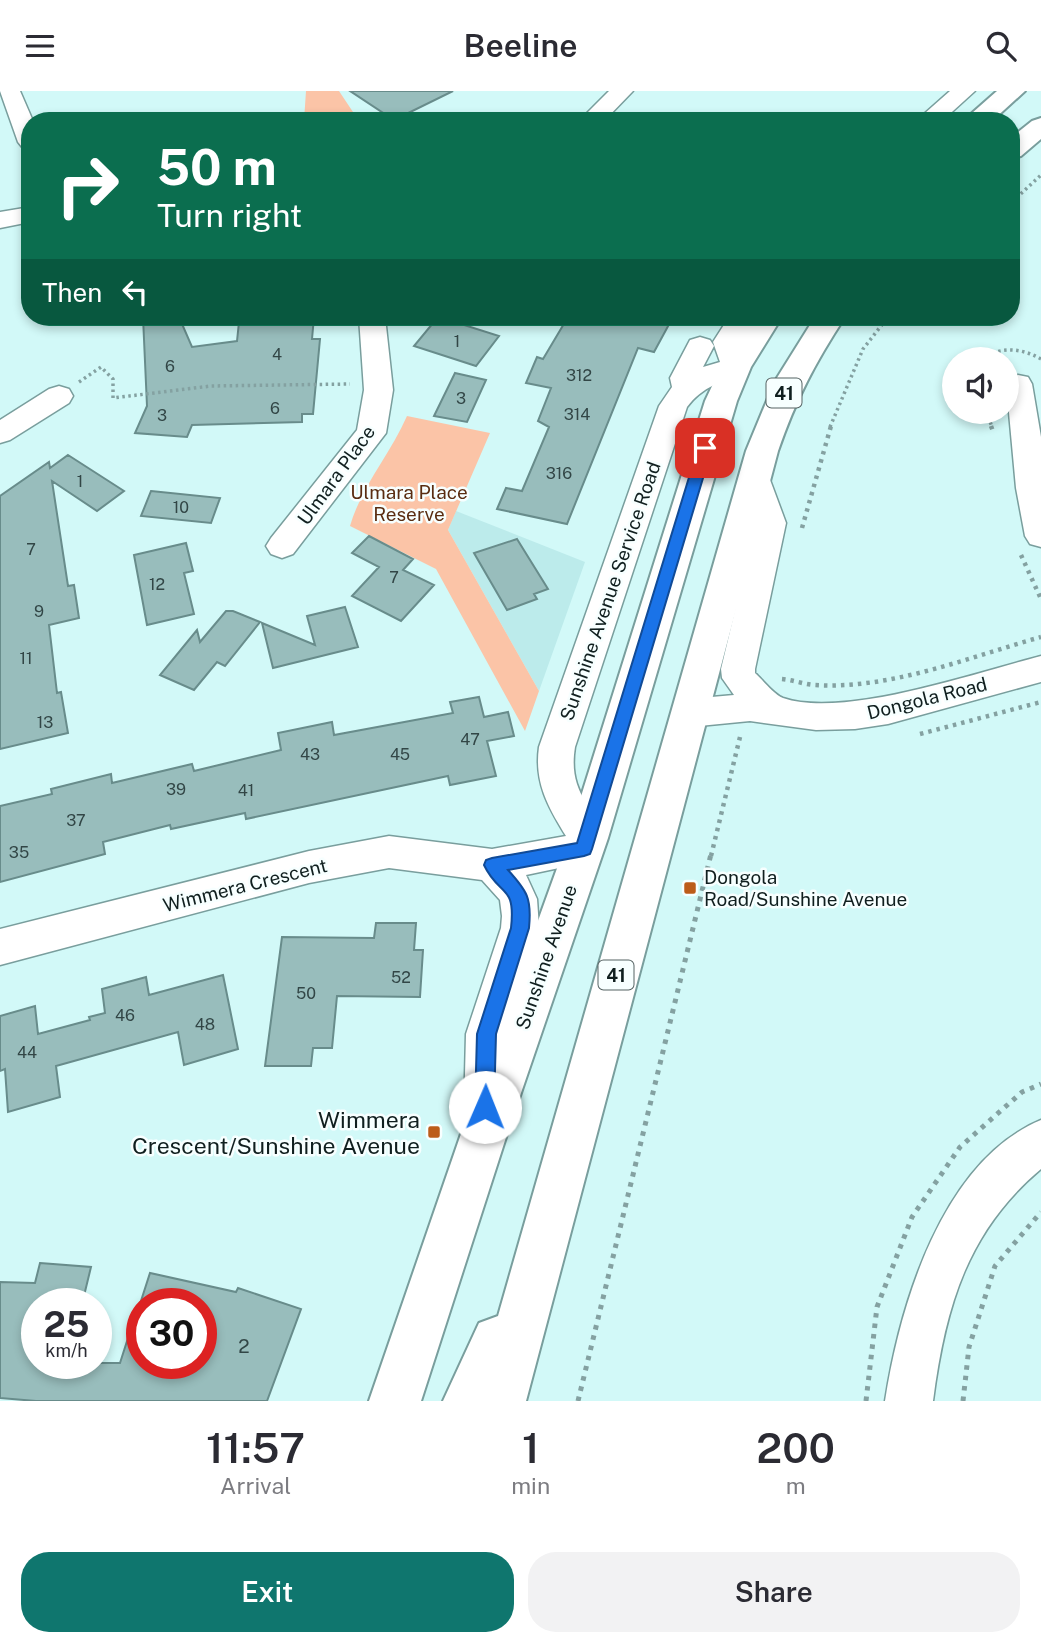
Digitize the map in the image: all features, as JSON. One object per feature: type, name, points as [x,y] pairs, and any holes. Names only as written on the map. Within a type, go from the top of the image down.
[{"type":"main road","points":[[986,112],[1006,94]]},
{"type":"main road","points":[[1020,143],[1041,126]]},
{"type":"main road","name":"Sunshine Avenue","points":[[395,1401],[485,1131],[586,843],[705,448],[736,367],[761,326]]},
{"type":"main road","name":"41","points":[[500,1401],[759,464],[779,403],[796,367],[824,326]]},
{"type":"main road","points":[[705,448],[759,464]]},
{"type":"main road","points":[[469,1401],[545,1238]]},
{"type":"street","points":[[9,91],[21,120]]},
{"type":"street","points":[[600,112],[622,91]]},
{"type":"street","points":[[938,112],[964,91]]},
{"type":"street","points":[[0,220],[21,216]]},
{"type":"street","name":"Ulmara Place","points":[[282,547],[371,433],[379,412],[373,326]]},
{"type":"street","points":[[687,387],[704,376],[736,367],[727,342],[737,326]]},
{"type":"street","name":"Sunshine Avenue Service Road","points":[[586,843],[557,788],[554,759],[673,406],[687,387],[684,378],[700,346]]},
{"type":"street","points":[[1019,390],[1031,488],[1041,536]]},
{"type":"street","points":[[0,433],[59,396]]},
{"type":"street","points":[[758,696],[739,678],[739,656],[771,523],[759,464]]},
{"type":"street","name":"Dongola Road","points":[[690,713],[758,696],[816,716],[866,714],[929,700],[1041,669]]},
{"type":"street","name":"Wimmera Crescent","points":[[0,947],[309,867],[370,855],[388,852],[429,855],[492,865],[586,843]]},
{"type":"street","points":[[485,1131],[486,1034],[520,928],[522,909],[519,894],[492,865]]},
{"type":"street","points":[[909,1401],[926,1308],[964,1224],[987,1191],[1041,1141]]},
{"type":"path","points":[[1020,195],[1041,175]]},
{"type":"path","points":[[799,541],[832,421],[863,349],[881,326]]},
{"type":"path","points":[[1019,351],[1034,354],[1041,359]]},
{"type":"path","points":[[59,396],[101,367],[113,379],[113,398],[211,386],[353,384],[352,373],[378,371]]},
{"type":"path","points":[[578,1401],[742,728],[758,696],[813,685],[859,682],[914,671],[1041,637]]},
{"type":"path","points":[[963,1401],[969,1347],[995,1266],[1041,1212]]},
{"type":"shaded area","points":[[456,511],[585,562],[539,691],[448,530]]},
{"type":"green space","points":[[306,91],[339,91],[353,112],[305,112]]},
{"type":"green space","name":"Ulmara Place Reserve","points":[[407,416],[490,433],[448,530],[539,691],[525,731],[436,569],[350,526],[369,483]]},
{"type":"building","points":[[350,91],[453,91],[410,112],[382,112]]},
{"type":"building","points":[[143,326],[183,326],[192,347],[237,341],[239,326],[313,326],[312,339],[320,339],[313,414],[302,414],[302,422],[192,425],[187,437],[135,433],[147,406]]},
{"type":"building","points":[[431,326],[467,326],[499,336],[476,366],[414,346]]},
{"type":"building","points":[[563,326],[668,326],[654,352],[638,348],[567,524],[497,509],[506,488],[522,491],[549,427],[538,421],[551,388],[526,383],[537,357],[543,359]]},
{"type":"building","points":[[455,373],[486,380],[467,422],[434,416]]},
{"type":"building","points":[[68,455],[124,491],[97,511],[52,481],[68,586],[74,585],[79,618],[49,625],[57,693],[61,692],[68,733],[0,749],[0,496],[49,462],[50,468]]},
{"type":"building","points":[[151,491],[220,498],[211,523],[141,516]]},
{"type":"building","points":[[369,536],[413,559],[403,570],[434,585],[401,621],[352,596],[379,567],[352,553]]},
{"type":"building","points":[[517,539],[548,589],[534,594],[537,599],[507,610],[474,553]]},
{"type":"building","points":[[186,543],[193,571],[184,573],[194,614],[147,625],[134,555]]},
{"type":"building","points":[[345,607],[358,647],[273,668],[262,623],[315,645],[307,616]]},
{"type":"building","points":[[226,611],[233,611],[260,622],[225,666],[217,662],[194,690],[160,675],[197,630],[200,642]]},
{"type":"building","points":[[479,697],[484,717],[508,712],[514,736],[487,741],[496,776],[450,785],[448,776],[246,819],[245,813],[171,829],[170,825],[103,842],[105,854],[0,882],[0,806],[52,794],[51,789],[111,774],[112,783],[192,764],[194,771],[281,750],[278,733],[332,722],[334,735],[453,713],[450,702]]},
{"type":"building","points":[[376,923],[416,923],[414,950],[423,950],[420,997],[337,996],[332,1048],[313,1048],[311,1066],[265,1066],[282,937],[374,938]]},
{"type":"building","points":[[223,975],[238,1049],[184,1065],[178,1032],[56,1066],[60,1097],[8,1112],[5,1069],[0,1071],[0,1016],[35,1006],[38,1034],[90,1020],[89,1017],[105,1013],[102,989],[146,977],[149,995]]},
{"type":"building","points":[[40,1263],[91,1267],[86,1288],[21,1288],[21,1379],[112,1379],[112,1363],[120,1363],[126,1344],[126,1379],[217,1379],[217,1288],[145,1288],[150,1273],[236,1292],[238,1288],[301,1309],[267,1401],[36,1401],[0,1398],[0,1282],[35,1283]]},
{"type":"place","name":"Dongola Road/Sunshine Avenue","points":[[690,888]]},
{"type":"place","name":"Wimmera Crescent/Sunshine Avenue","points":[[434,1132]]},
{"type":"route","points":[[485,1107],[486,1034],[520,928],[522,909],[519,894],[492,865],[584,849],[705,448]]}]
